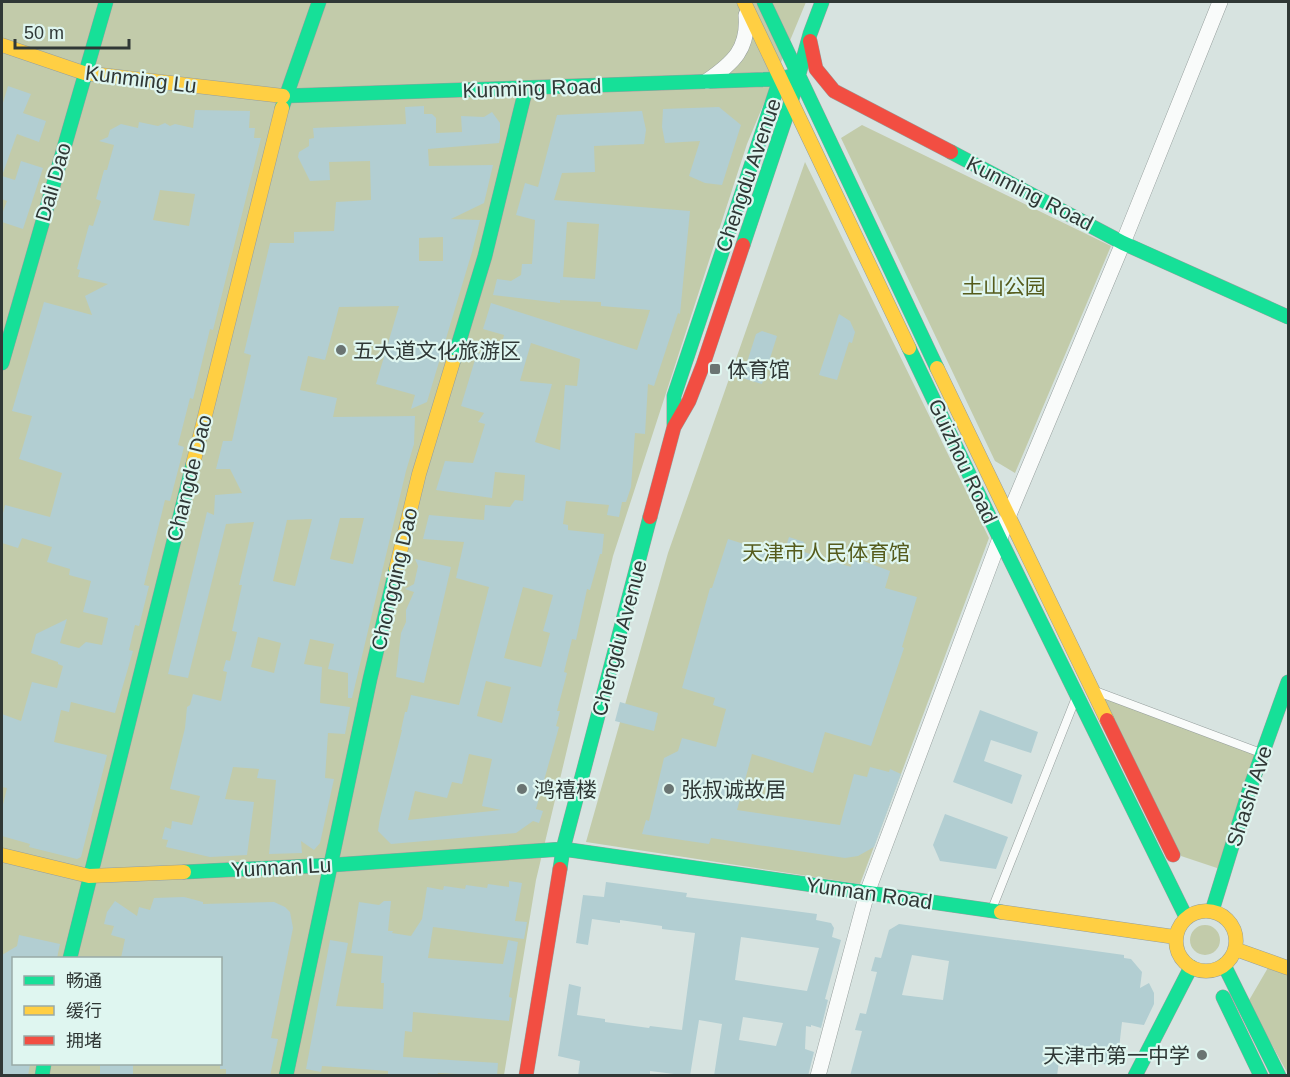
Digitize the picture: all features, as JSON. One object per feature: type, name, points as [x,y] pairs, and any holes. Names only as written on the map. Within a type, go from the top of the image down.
[{"type":"street","name":"Dali Dao","points":[[2,363],[106,2]]},
{"type":"street","name":"Changde Dao","points":[[70,957],[285,96],[319,2]]},
{"type":"street","name":"Guizhou Road","points":[[764,2],[1008,517],[1179,869]]},
{"type":"street","name":"Chengdu Avenue","points":[[674,427],[689,401],[704,365],[822,2]]},
{"type":"street","points":[[818,1076],[867,893],[1008,517],[1123,243],[1220,2]]},
{"type":"street","name":"Guizhou Road","points":[[745,4],[1000,539],[1186,917]]},
{"type":"street","points":[[707,81],[729,65],[740,52],[748,31],[745,4]]},
{"type":"street","name":"Kunming Road","points":[[810,34],[816,71],[834,91],[1123,243],[1288,317]]},
{"type":"street","name":"Kunming Lu","points":[[2,45],[84,73],[285,96]]},
{"type":"street","name":"Chengdu Avenue","points":[[526,1076],[563,849],[674,427],[674,396],[780,79],[798,73]]},
{"type":"street","name":"Kunming Road","points":[[285,96],[780,79]]},
{"type":"street","name":"Chongqing Dao","points":[[286,1076],[370,680],[419,474],[485,256],[526,88]]},
{"type":"street","points":[[770,164],[782,152],[796,146],[805,145],[815,149]]},
{"type":"street","name":"Shashi Ave","points":[[1202,907],[1263,754],[1288,682]]},
{"type":"street","name":"Yunnan Lu","points":[[2,855],[89,876],[332,865],[563,849]]},
{"type":"street","name":"Yunnan Road","points":[[563,849],[1175,937]]},
{"type":"street","points":[[1202,907],[1221,915],[1234,929],[1235,949],[1231,958],[1224,965],[1210,971],[1191,968],[1178,955],[1175,937],[1186,917],[1202,907]]},
{"type":"street","points":[[1235,949],[1288,968]]},
{"type":"street","points":[[1224,965],[1278,1076]]},
{"type":"street","points":[[1135,1076],[1191,968]]},
{"type":"street","points":[[1210,971],[1261,1076]]},
{"type":"lane","points":[[1092,690],[1263,754]]},
{"type":"lane","points":[[991,911],[1077,695]]},
{"type":"green space","name":"五大道文化旅游区","points":[[2,2],[806,2],[747,144],[613,556],[536,880],[504,1075],[2,1076]]},
{"type":"green space","name":"土山公园","points":[[862,125],[1111,246],[1015,473],[995,461],[841,138]]},
{"type":"green space","name":"天津市人民体育馆","points":[[805,162],[989,538],[860,884],[586,842],[668,553]]},
{"type":"green space","points":[[1097,695],[1256,755],[1220,869],[1181,856]]},
{"type":"green space","points":[[1205,925],[1216,929],[1220,940],[1216,951],[1205,955],[1194,951],[1190,940],[1194,929]]},
{"type":"green space","points":[[1269,966],[1288,973],[1288,1074],[1248,1002]]},
{"type":"building","points":[[8,86],[31,94],[23,113],[46,121],[39,142],[17,134],[2,173],[2,106]]},
{"type":"building","points":[[424,106],[424,114],[432,114],[436,118],[436,133],[462,132],[461,116],[484,117],[492,112],[500,123],[500,138],[499,143],[428,149],[429,166],[493,165],[484,203],[451,219],[480,220],[427,402],[411,409],[415,395],[376,384],[399,306],[339,307],[325,360],[308,356],[300,390],[337,398],[333,417],[415,416],[414,444],[352,698],[348,698],[348,673],[328,669],[334,644],[310,639],[304,664],[322,667],[320,703],[350,707],[345,734],[328,733],[325,778],[334,779],[320,843],[314,850],[301,841],[302,853],[269,854],[276,780],[257,778],[259,769],[233,767],[225,799],[254,802],[247,855],[210,857],[166,847],[168,840],[162,839],[165,827],[171,829],[172,821],[192,825],[200,796],[170,789],[185,728],[187,707],[190,705],[193,694],[221,701],[227,672],[223,671],[226,660],[230,661],[237,632],[232,631],[242,585],[239,585],[254,522],[226,524],[188,678],[168,674],[207,512],[214,515],[215,495],[242,493],[230,469],[216,469],[223,441],[232,441],[251,355],[244,353],[270,243],[294,243],[294,232],[334,231],[336,202],[371,200],[370,161],[329,162],[330,180],[310,181],[298,157],[299,152],[309,146],[309,139],[314,138],[313,128],[406,124],[405,107]],"holes":[[[443,237],[443,261],[419,261],[419,238]],[[340,518],[364,518],[353,564],[330,559]],[[312,519],[295,586],[273,581],[287,520]],[[258,637],[281,643],[274,673],[251,667]]]},
{"type":"building","points":[[719,107],[741,125],[722,185],[705,183],[689,176],[700,141],[665,143],[662,127],[663,109]]},
{"type":"building","points":[[195,110],[250,111],[249,128],[255,128],[254,138],[261,138],[213,330],[210,329],[193,399],[190,398],[178,445],[184,447],[170,501],[165,500],[144,585],[149,586],[139,626],[135,625],[129,650],[133,651],[115,713],[71,702],[69,712],[61,710],[54,742],[107,755],[81,857],[77,859],[29,847],[30,844],[2,836],[2,809],[7,788],[2,787],[2,714],[21,721],[32,682],[57,688],[63,666],[58,662],[31,653],[36,634],[67,619],[60,643],[79,648],[86,642],[102,645],[108,618],[83,612],[91,581],[69,575],[70,569],[47,562],[52,547],[22,538],[18,548],[2,543],[2,517],[5,505],[50,517],[62,473],[19,459],[32,416],[12,411],[44,302],[92,315],[85,296],[108,284],[78,277],[80,270],[77,269],[89,225],[93,226],[101,201],[96,199],[114,145],[99,141],[108,137],[110,130],[121,124],[138,128],[139,122],[158,126],[165,123],[170,126],[175,124],[193,128]],"holes":[[[160,190],[195,194],[189,226],[153,220]]]},
{"type":"building","points":[[642,111],[646,130],[644,144],[594,146],[595,172],[562,173],[554,200],[690,211],[680,314],[678,313],[654,386],[648,384],[645,434],[635,433],[631,487],[626,502],[622,502],[619,517],[607,515],[609,505],[566,501],[563,524],[568,525],[568,530],[604,534],[602,554],[600,554],[590,590],[587,589],[576,640],[572,639],[564,672],[567,673],[557,711],[560,711],[556,726],[559,727],[536,809],[543,811],[539,823],[533,821],[516,833],[391,844],[378,831],[405,712],[407,712],[411,695],[459,705],[489,587],[456,578],[464,542],[423,539],[429,515],[484,520],[485,505],[510,507],[515,500],[523,501],[525,475],[495,472],[492,498],[436,490],[445,461],[473,463],[485,424],[478,422],[484,413],[461,406],[477,353],[498,358],[504,335],[483,329],[491,303],[637,350],[650,310],[601,306],[601,302],[560,300],[560,303],[493,295],[497,279],[511,281],[521,275],[522,264],[532,264],[535,220],[516,215],[525,183],[538,187],[557,115]],"holes":[[[567,222],[599,224],[595,279],[563,277]],[[531,343],[580,359],[577,386],[565,385],[560,450],[535,442],[552,384],[520,381]],[[523,587],[553,595],[543,631],[550,633],[541,667],[504,658]],[[486,681],[511,687],[502,723],[477,716]],[[469,754],[492,759],[482,806],[501,810],[408,820],[415,791],[447,798],[452,782],[462,784]]]},
{"type":"building","points":[[21,161],[43,168],[23,229],[2,222],[2,214],[7,201],[2,199],[2,176],[15,180]]},
{"type":"building","points":[[839,314],[850,321],[855,332],[852,343],[849,342],[837,380],[819,375]]},
{"type":"building","points":[[762,331],[777,336],[762,384],[742,378],[756,334]]},
{"type":"building","points":[[789,537],[804,542],[801,551],[851,567],[853,557],[890,571],[885,588],[917,597],[902,647],[904,648],[871,746],[825,732],[813,773],[752,754],[737,810],[840,825],[854,774],[867,777],[870,767],[889,772],[890,769],[901,774],[874,847],[858,856],[845,858],[711,838],[709,844],[642,834],[646,820],[649,821],[664,758],[678,751],[682,738],[716,747],[726,709],[713,705],[715,698],[682,688],[710,588],[712,588],[728,539],[783,556]]},
{"type":"building","points":[[415,559],[451,567],[424,683],[396,677],[401,633],[406,622],[406,610],[414,592],[405,589],[414,584],[418,566]]},
{"type":"building","points":[[620,702],[658,713],[654,731],[615,721]]},
{"type":"building","points":[[980,710],[1038,732],[1031,753],[991,740],[984,761],[1022,775],[1012,804],[953,782]]},
{"type":"building","points":[[945,814],[1008,837],[996,869],[940,861],[933,845]]},
{"type":"building","points":[[509,881],[522,883],[515,921],[527,922],[524,939],[433,927],[428,958],[503,964],[508,940],[518,942],[509,997],[512,998],[509,1021],[413,1012],[412,1032],[405,1031],[403,1057],[498,1063],[497,1076],[438,1073],[437,1076],[388,1076],[388,1071],[322,1066],[321,1072],[306,1069],[330,940],[348,943],[336,1006],[383,1009],[384,983],[381,983],[383,956],[351,953],[359,902],[379,905],[384,901],[391,901],[388,931],[411,936],[422,919],[427,887],[443,890],[444,886],[465,889],[466,885],[487,888],[488,884],[509,887]]},
{"type":"building","points":[[606,882],[687,893],[686,897],[817,914],[816,920],[831,923],[834,928],[832,937],[841,940],[825,999],[828,1000],[821,1028],[806,1026],[805,1049],[814,1052],[808,1076],[714,1076],[722,1024],[699,1020],[690,1076],[650,1071],[650,1076],[578,1076],[580,1061],[558,1056],[569,984],[581,987],[577,1015],[605,1019],[605,1022],[682,1030],[695,933],[620,920],[620,923],[592,919],[588,945],[576,943],[583,895],[604,897]],"holes":[[[741,937],[819,948],[807,991],[735,980]],[[743,1017],[783,1023],[776,1046],[739,1040]]]},
{"type":"building","points":[[184,897],[203,902],[203,904],[274,902],[290,912],[293,928],[271,1038],[278,1039],[270,1076],[226,1076],[226,1069],[220,1069],[222,1065],[222,957],[121,957],[125,939],[111,935],[114,926],[104,924],[107,912],[115,901],[137,916],[139,907],[150,910],[154,898]]},
{"type":"building","points":[[899,924],[1124,955],[1124,958],[1131,959],[1142,972],[1140,988],[1149,983],[1154,993],[1154,1004],[1144,1025],[1122,1022],[1117,1066],[1096,1063],[1097,1054],[1092,1053],[1092,1050],[1061,1046],[1057,1076],[850,1076],[862,1031],[855,1030],[860,1013],[866,1014],[877,972],[871,971],[875,957],[881,958],[889,930]],"holes":[[[912,955],[949,961],[943,1000],[902,995]]]},
{"type":"building","points":[[19,935],[60,944],[57,957],[12,957],[12,1065],[30,1065],[28,1076],[2,1076],[2,955],[17,946]]},
{"type":"building","points":[[100,1065],[133,1065],[133,1076],[100,1076]]},
{"type":"traffic: fast","points":[[2,363],[106,2]]},
{"type":"traffic: fast","points":[[282,108],[319,2]]},
{"type":"traffic: fast","points":[[764,2],[937,368]]},
{"type":"traffic: fast","points":[[743,245],[822,2]]},
{"type":"traffic: fast","points":[[283,96],[780,79],[791,76]]},
{"type":"traffic: fast","points":[[674,424],[674,396],[780,79]]},
{"type":"traffic: fast","points":[[453,362],[485,256],[526,88]]},
{"type":"traffic: fast","points":[[951,152],[1123,243],[1288,317]]},
{"type":"traffic: fast","points":[[909,348],[1186,917]]},
{"type":"traffic: fast","points":[[70,957],[193,464]]},
{"type":"traffic: fast","points":[[560,869],[563,849],[650,517]]},
{"type":"traffic: fast","points":[[286,1076],[370,679],[396,569]]},
{"type":"traffic: fast","points":[[1212,911],[1249,791],[1288,682]]},
{"type":"traffic: fast","points":[[184,872],[332,865],[563,849],[1001,912]]},
{"type":"traffic: fast","points":[[1224,965],[1279,1076]]},
{"type":"traffic: fast","points":[[1135,1076],[1191,967]]},
{"type":"traffic: fast","points":[[1223,997],[1261,1076]]},
{"type":"traffic: fast","points":[[42,1076],[44,1065]]},
{"type":"traffic: slow","points":[[744,2],[909,348]]},
{"type":"traffic: slow","points":[[2,45],[84,73],[283,96]]},
{"type":"traffic: slow","points":[[193,464],[282,108]]},
{"type":"traffic: slow","points":[[396,569],[419,474],[453,362]]},
{"type":"traffic: slow","points":[[937,368],[1107,720]]},
{"type":"traffic: slow","points":[[2,855],[89,876],[184,872]]},
{"type":"traffic: slow","points":[[1200,911],[1212,911],[1223,916],[1231,924],[1236,941],[1234,953],[1223,966],[1212,971],[1200,971],[1189,966],[1181,958],[1176,947],[1176,935],[1181,924],[1189,916],[1200,911]]},
{"type":"traffic: slow","points":[[1001,912],[1175,937]]},
{"type":"traffic: slow","points":[[1235,949],[1288,968]]},
{"type":"traffic: jam","points":[[810,41],[816,69],[834,91],[951,152]]},
{"type":"traffic: jam","points":[[650,517],[674,427],[689,401],[703,365],[743,245]]},
{"type":"traffic: jam","points":[[1107,720],[1173,855]]},
{"type":"traffic: jam","points":[[526,1076],[560,869]]},
{"type":"place","name":"五大道文化旅游区","points":[[341,350]]},
{"type":"place","name":"体育馆","points":[[715,369]]},
{"type":"place","name":"鸿禧楼","points":[[522,789]]},
{"type":"place","name":"张叔诚故居","points":[[669,789]]},
{"type":"place","name":"天津市第一中学","points":[[1202,1055]]}]
